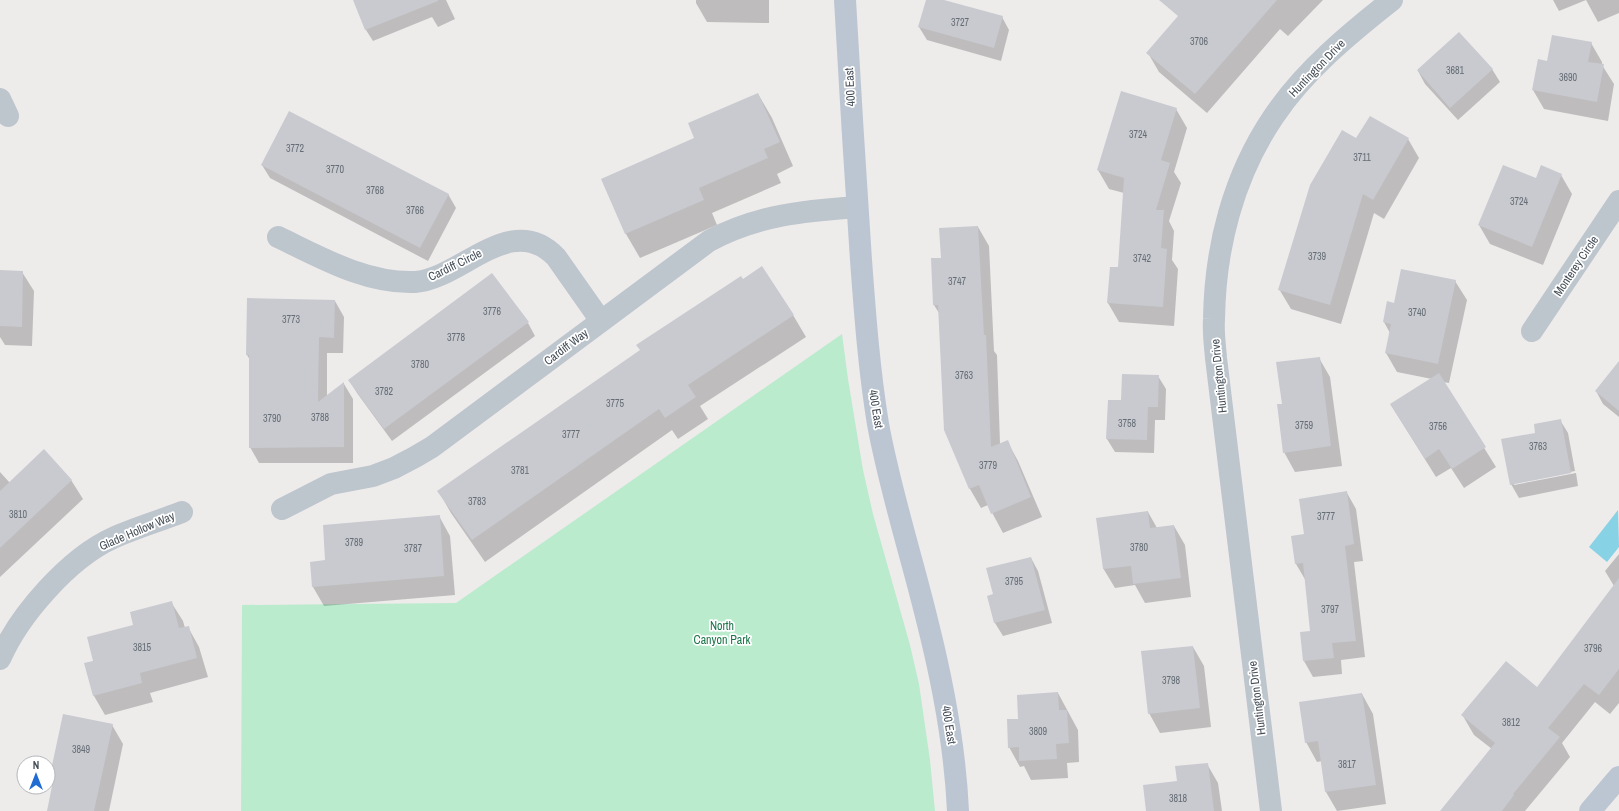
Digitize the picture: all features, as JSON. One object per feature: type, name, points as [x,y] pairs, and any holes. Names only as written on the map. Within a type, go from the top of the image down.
[{"type":"street","name":"400 East","points":[[845,0],[857,207],[868,347],[878,425],[888,476],[927,618],[948,712],[954,758],[958,811]]},
{"type":"street","name":"Huntington Drive","points":[[1271,811],[1216,358],[1214,321],[1215,286],[1219,256],[1226,222],[1236,191],[1252,156],[1274,116],[1321,61],[1353,31],[1392,0]]},
{"type":"street","name":"Monterey Circle","points":[[1532,331],[1619,201]]},
{"type":"street","name":"Cardiff Way","points":[[282,509],[331,484],[373,476],[415,457],[438,442],[709,240],[750,222],[771,217],[823,209],[857,207]]},
{"type":"street","name":"Cardiff Circle","points":[[278,237],[348,270],[403,282],[426,280],[437,277],[479,253],[500,245],[520,241],[531,242],[549,250],[556,257],[601,321]]},
{"type":"street","name":"Glade Hollow Way","points":[[0,658],[17,628],[35,603],[56,580],[77,562],[95,548],[113,538],[182,512]]},
{"type":"street","points":[[1590,811],[1619,777]]},
{"type":"green space","name":"North Canyon Park","points":[[842,334],[863,470],[873,514],[910,645],[919,684],[930,760],[935,811],[241,811],[242,605],[456,603]]},
{"type":"water","points":[[1618,510],[1619,547],[1607,562],[1589,547]]},
{"type":"building","points":[[353,0],[438,0],[438,1],[365,30]]},
{"type":"building","points":[[926,0],[944,0],[1003,16],[994,48],[918,27]]},
{"type":"building","points":[[1159,0],[1277,0],[1195,94],[1146,53],[1178,16]]},
{"type":"building","points":[[1459,32],[1493,69],[1450,108],[1417,70]]},
{"type":"building","points":[[1552,35],[1592,42],[1588,62],[1604,64],[1597,102],[1532,90],[1538,59],[1547,61]]},
{"type":"building","points":[[1121,91],[1177,108],[1161,160],[1170,163],[1156,210],[1164,210],[1161,248],[1167,249],[1163,307],[1107,303],[1110,267],[1118,267],[1124,178],[1097,170]]},
{"type":"building","points":[[758,93],[780,142],[764,149],[768,158],[699,188],[704,200],[625,234],[601,179],[694,138],[688,123]]},
{"type":"building","points":[[289,111],[449,194],[420,248],[261,165]]},
{"type":"building","points":[[1370,116],[1409,138],[1373,200],[1363,194],[1330,305],[1278,290],[1310,185],[1342,130],[1356,138]]},
{"type":"building","points":[[1503,165],[1536,178],[1541,165],[1562,174],[1532,247],[1478,225]]},
{"type":"building","points":[[978,226],[984,335],[986,335],[991,447],[1008,440],[1031,497],[991,514],[979,485],[969,489],[944,430],[938,305],[933,305],[931,258],[941,258],[939,228]]},
{"type":"building","points":[[762,266],[794,315],[688,385],[696,397],[665,418],[659,409],[472,540],[437,491],[640,350],[636,345],[741,276],[743,279]]},
{"type":"building","points":[[1401,269],[1456,280],[1438,364],[1385,353],[1391,324],[1383,322],[1387,301],[1394,303]]},
{"type":"building","points":[[0,270],[23,271],[22,327],[0,326]]},
{"type":"building","points":[[492,273],[529,322],[384,429],[348,380]]},
{"type":"building","points":[[247,298],[335,300],[334,338],[319,337],[318,402],[344,382],[344,447],[249,448],[249,355],[246,355]]},
{"type":"building","points":[[1320,357],[1331,446],[1283,453],[1277,404],[1282,404],[1276,362]]},
{"type":"building","points":[[1619,361],[1619,411],[1595,391]]},
{"type":"building","points":[[1439,373],[1486,447],[1452,469],[1439,449],[1425,459],[1390,404]]},
{"type":"building","points":[[1122,374],[1159,375],[1158,407],[1148,407],[1147,440],[1106,439],[1108,400],[1121,400]]},
{"type":"building","points":[[1561,419],[1571,473],[1510,485],[1501,439],[1535,433],[1534,424]]},
{"type":"building","points":[[44,449],[72,480],[0,548],[0,491]]},
{"type":"building","points":[[1347,491],[1354,544],[1345,546],[1356,641],[1332,643],[1334,658],[1303,661],[1300,632],[1310,631],[1303,563],[1295,564],[1291,536],[1304,534],[1299,499]]},
{"type":"building","points":[[1148,511],[1150,528],[1174,525],[1181,578],[1133,584],[1131,566],[1103,569],[1096,518]]},
{"type":"building","points":[[440,515],[444,576],[312,587],[310,562],[325,560],[323,525]]},
{"type":"building","points":[[1031,557],[1045,610],[994,623],[987,596],[993,594],[986,568]]},
{"type":"building","points":[[1619,578],[1619,669],[1599,695],[1584,684],[1548,728],[1560,737],[1513,794],[1514,795],[1502,811],[1440,811],[1495,743],[1461,715],[1506,661],[1537,687]]},
{"type":"building","points":[[172,601],[179,628],[189,626],[197,658],[140,673],[142,683],[93,696],[84,663],[93,661],[87,637],[133,625],[130,612]]},
{"type":"building","points":[[1193,646],[1200,708],[1148,714],[1141,651]]},
{"type":"building","points":[[1058,692],[1059,710],[1067,710],[1069,743],[1056,744],[1057,759],[1019,761],[1019,747],[1008,748],[1007,719],[1018,719],[1017,695]]},
{"type":"building","points":[[1362,693],[1376,785],[1325,792],[1318,741],[1305,743],[1299,702]]},
{"type":"building","points":[[63,714],[113,724],[94,811],[47,811],[50,795],[56,795],[56,755],[54,755]]},
{"type":"building","points":[[1208,763],[1214,811],[1146,811],[1143,785],[1177,781],[1175,766]]}]
